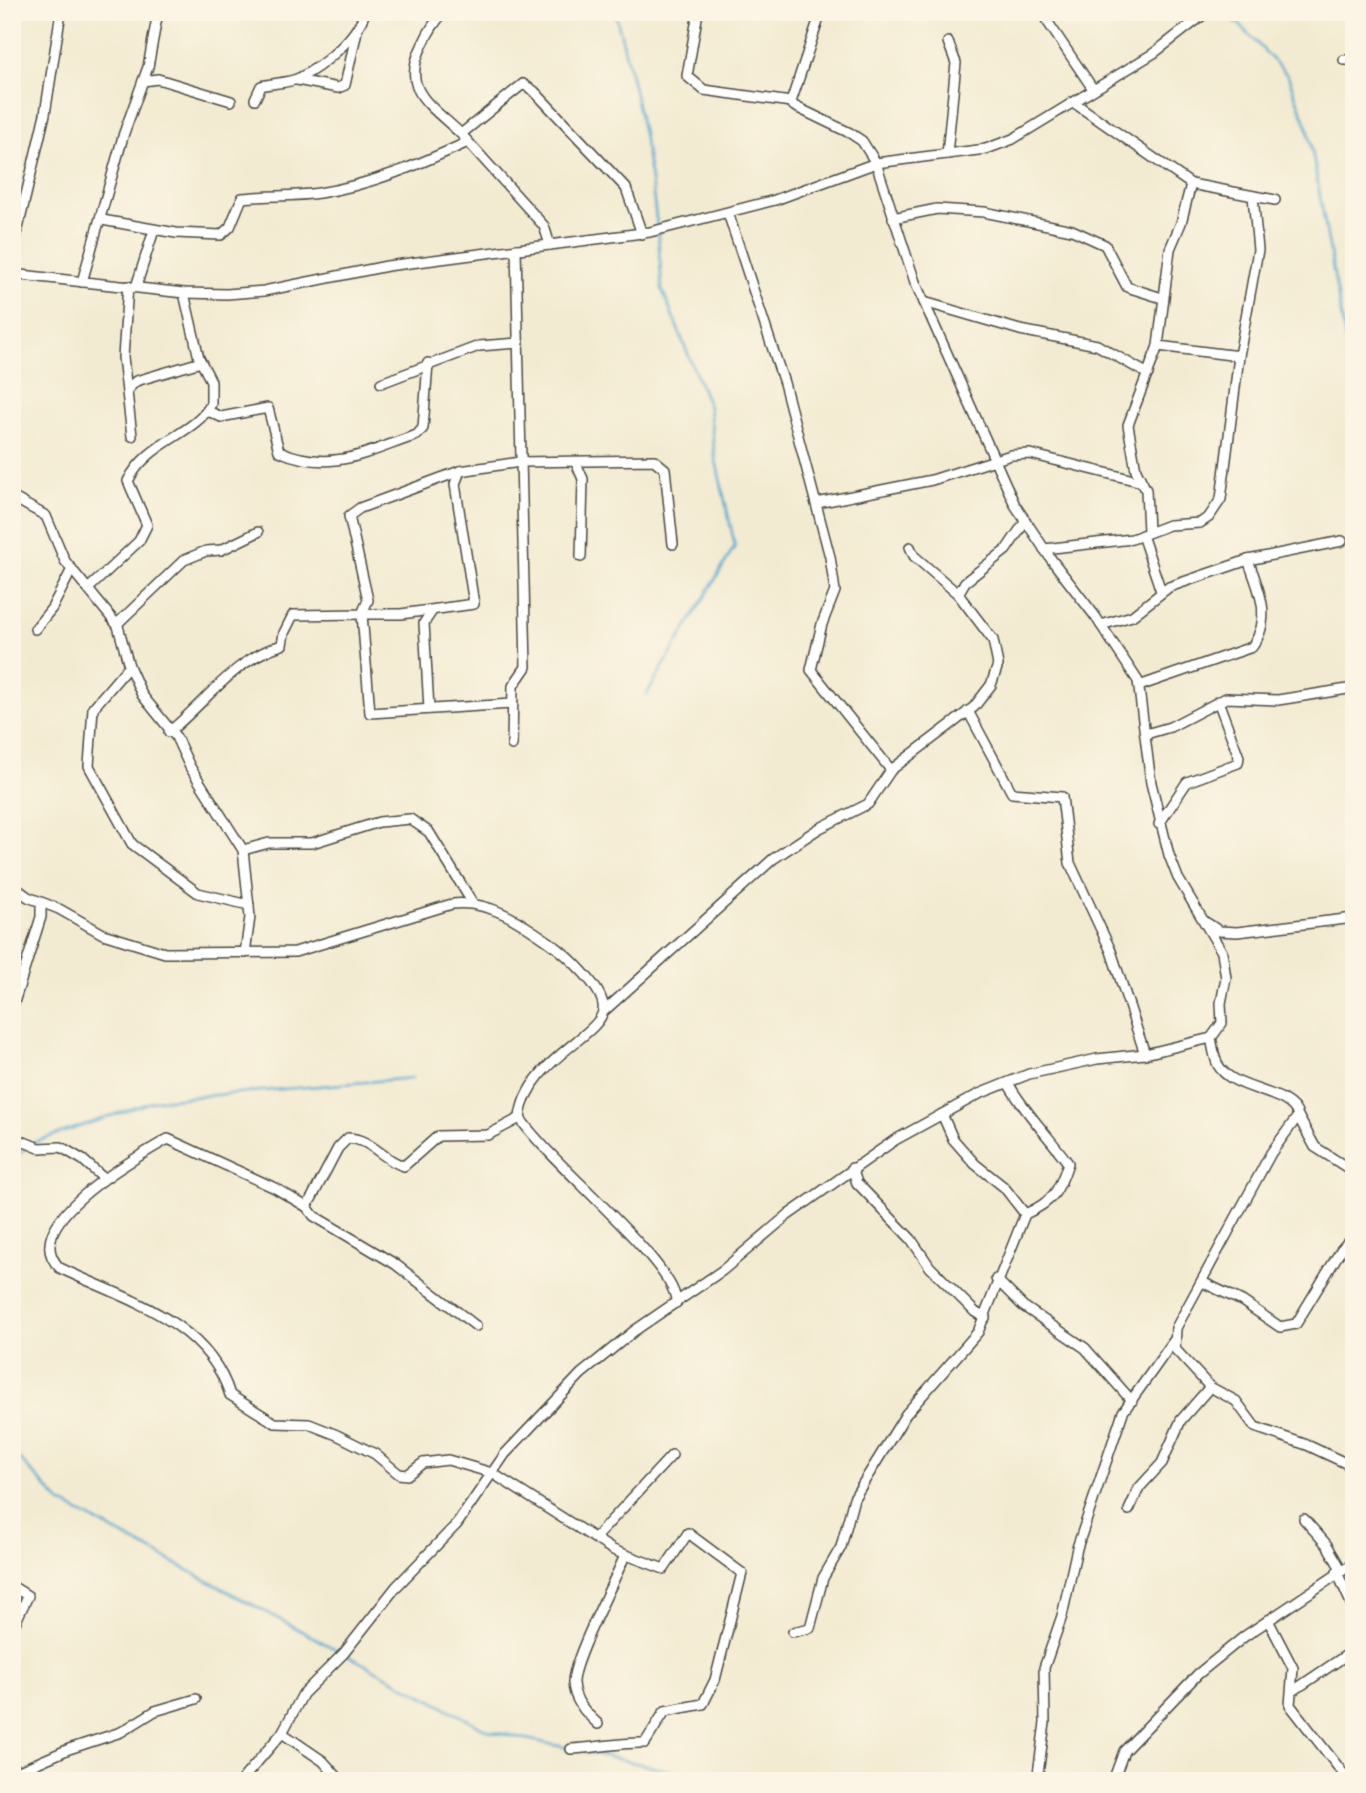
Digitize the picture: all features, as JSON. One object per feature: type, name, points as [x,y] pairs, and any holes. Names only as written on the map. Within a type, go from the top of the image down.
[{"type":"street","points":[[12,254],[46,114],[61,12]]},
{"type":"street","points":[[82,282],[102,220],[124,133],[143,81],[158,12]]},
{"type":"street","points":[[254,99],[261,86],[297,79],[338,88],[345,85],[357,30],[365,12]]},
{"type":"street","points":[[444,12],[413,64],[412,76],[416,87],[544,226],[550,245]]},
{"type":"street","points":[[698,12],[687,76],[695,86],[704,90],[791,102]]},
{"type":"street","points":[[791,102],[821,12]]},
{"type":"street","points":[[1041,12],[1093,89]]},
{"type":"street","points":[[12,274],[184,293],[264,291],[387,266],[646,233],[775,200],[876,163],[986,149],[1013,139],[1154,53],[1207,12]]},
{"type":"street","points":[[297,79],[357,30]]},
{"type":"street","points":[[947,154],[956,63],[948,42]]},
{"type":"street","points":[[143,81],[158,79],[231,101]]},
{"type":"street","points":[[102,220],[154,230],[221,235],[230,227],[242,198],[316,194],[348,188],[419,165],[464,138],[515,87],[527,85],[626,188],[646,233]]},
{"type":"street","points":[[241,1781],[282,1733],[303,1694],[349,1648],[396,1587],[457,1524],[505,1454],[593,1362],[677,1298],[690,1293],[852,1168],[942,1114],[1029,1074],[1097,1059],[1145,1054],[1211,1038],[1222,1023],[1221,1003],[1226,978],[1222,952],[1178,878],[1159,824],[1139,687],[1131,669],[1025,522],[924,302],[876,163],[862,141],[794,107],[791,102]]},
{"type":"street","points":[[1073,102],[1191,184],[1275,200]]},
{"type":"street","points":[[1161,591],[1145,533],[1146,490],[1136,470],[1128,425],[1158,346],[1170,249],[1181,223],[1191,184]]},
{"type":"street","points":[[1044,549],[1206,520],[1221,499],[1239,356],[1258,250],[1254,196]]},
{"type":"street","points":[[893,218],[937,209],[984,212],[1072,230],[1105,245],[1127,286],[1162,298]]},
{"type":"street","points":[[728,213],[784,383],[817,503],[835,592],[820,633],[811,670],[891,769]]},
{"type":"street","points":[[132,436],[124,357],[132,286],[154,230]]},
{"type":"street","points":[[512,745],[513,686],[526,667],[516,249]]},
{"type":"street","points":[[88,589],[139,541],[147,525],[128,481],[132,472],[157,447],[208,411],[211,404],[211,381],[201,362],[184,293]]},
{"type":"street","points":[[924,302],[1020,330],[1097,345],[1148,374]]},
{"type":"street","points":[[381,383],[428,363],[479,346],[519,343]]},
{"type":"street","points":[[1158,346],[1239,356]]},
{"type":"street","points":[[128,389],[136,381],[201,362]]},
{"type":"street","points":[[208,411],[221,417],[268,408],[279,451],[293,457],[322,462],[366,455],[417,435],[423,428],[428,363]]},
{"type":"street","points":[[817,503],[932,480],[994,458],[1030,454],[1142,482]]},
{"type":"street","points":[[512,704],[370,713],[362,614],[368,600],[363,566],[350,522],[351,512],[460,471],[520,462],[654,460],[665,469],[673,544]]},
{"type":"street","points":[[576,463],[583,479],[581,558]]},
{"type":"street","points":[[169,732],[198,708],[240,665],[259,652],[282,645],[284,632],[293,615],[432,611],[474,604],[455,484],[460,471]]},
{"type":"street","points":[[12,497],[46,516],[60,553],[117,624],[129,666],[142,695],[169,732],[243,850],[249,905],[245,953]]},
{"type":"street","points":[[958,594],[965,582],[1006,550],[1025,522]]},
{"type":"street","points":[[117,624],[184,560],[206,551],[221,550],[258,532]]},
{"type":"street","points":[[1101,625],[1132,616],[1161,591],[1248,559],[1342,541]]},
{"type":"street","points":[[307,1207],[338,1148],[348,1139],[361,1139],[393,1163],[404,1166],[438,1136],[488,1135],[520,1118],[529,1090],[542,1072],[594,1026],[603,1012],[773,859],[818,830],[868,804],[891,769],[968,711],[991,685],[998,665],[993,640],[958,594],[915,556],[910,547]]},
{"type":"street","points":[[1139,687],[1252,647],[1262,634],[1264,612],[1263,599],[1248,559]]},
{"type":"street","points":[[35,629],[52,608],[72,569]]},
{"type":"street","points":[[429,709],[424,623],[432,611]]},
{"type":"street","points":[[129,666],[93,708],[93,740],[89,758],[94,779],[113,806],[125,836],[141,854],[198,893],[249,905]]},
{"type":"street","points":[[1146,734],[1170,727],[1218,701],[1236,697],[1278,700],[1354,688]]},
{"type":"street","points":[[1159,824],[1186,782],[1238,763],[1239,757],[1218,701]]},
{"type":"street","points":[[968,711],[1012,793],[1062,797],[1070,863],[1111,951],[1145,1054]]},
{"type":"street","points":[[243,850],[269,843],[312,842],[379,822],[410,819],[429,832],[472,902]]},
{"type":"street","points":[[12,885],[103,934],[165,953],[295,952],[452,904],[472,902],[500,911],[565,953],[602,1000],[603,1012]]},
{"type":"street","points":[[12,1009],[15,992],[41,917],[41,903]]},
{"type":"street","points":[[1203,920],[1219,932],[1237,932],[1354,918]]},
{"type":"street","points":[[1211,1038],[1218,1066],[1240,1083],[1289,1102],[1315,1147],[1354,1172]]},
{"type":"street","points":[[793,1632],[810,1628],[823,1578],[841,1547],[854,1498],[888,1441],[926,1388],[972,1342],[985,1318],[996,1279],[1025,1214],[1046,1205],[1061,1184],[1068,1163],[1048,1134],[1021,1105],[1008,1083]]},
{"type":"street","points":[[942,1114],[953,1139],[975,1164],[1004,1187],[1025,1214]]},
{"type":"street","points":[[1298,1116],[1271,1153],[1175,1328],[1175,1349],[1210,1387],[1236,1401],[1255,1427],[1307,1445],[1354,1467]]},
{"type":"street","points":[[520,1118],[543,1147],[654,1260],[677,1298]]},
{"type":"street","points":[[12,1137],[30,1144],[61,1147],[83,1160],[102,1177]]},
{"type":"street","points":[[476,1326],[435,1292],[361,1242],[314,1216],[307,1207],[275,1188],[168,1139],[102,1177],[78,1199],[48,1247],[50,1259],[60,1268],[140,1304],[182,1328],[222,1371],[230,1395],[275,1423],[309,1424],[337,1435],[375,1454],[398,1474],[407,1475],[423,1463],[448,1460],[492,1473],[625,1555],[664,1569],[688,1533],[742,1573],[735,1610],[721,1649],[715,1680],[703,1704],[665,1711],[645,1744],[621,1742],[571,1749]]},
{"type":"street","points":[[852,1168],[857,1183],[911,1239],[930,1267],[975,1312],[985,1318]]},
{"type":"street","points":[[1202,1282],[1241,1301],[1280,1327],[1296,1324],[1341,1250],[1354,1235]]},
{"type":"street","points":[[996,1279],[1023,1306],[1085,1348],[1132,1401]]},
{"type":"street","points":[[1037,1781],[1045,1723],[1044,1668],[1111,1442],[1123,1412],[1175,1338]]},
{"type":"street","points":[[1129,1510],[1139,1488],[1162,1463],[1181,1420],[1210,1387]]},
{"type":"street","points":[[595,1538],[672,1455]]},
{"type":"street","points":[[1304,1518],[1327,1545],[1354,1610]]},
{"type":"street","points":[[598,1724],[582,1709],[573,1682],[587,1639],[625,1555]]},
{"type":"street","points":[[1113,1781],[1124,1751],[1198,1674],[1268,1620],[1354,1563]]},
{"type":"street","points":[[12,1586],[29,1597],[12,1629]]},
{"type":"street","points":[[1268,1620],[1293,1668],[1290,1705],[1349,1781]]},
{"type":"street","points":[[1293,1691],[1354,1650]]},
{"type":"street","points":[[12,1774],[69,1749],[121,1732],[155,1711],[196,1699]]},
{"type":"street","points":[[282,1733],[323,1761],[341,1781]]},
{"type":"waterway","points":[[615,12],[640,119],[657,226]]},
{"type":"waterway","points":[[1220,12],[1239,24],[1288,76],[1308,128],[1354,388]]},
{"type":"waterway","points":[[647,694],[735,546],[715,456],[709,407],[662,289],[658,233]]},
{"type":"waterway","points":[[32,1143],[157,1100],[412,1078]]},
{"type":"waterway","points":[[12,1159],[27,1147]]},
{"type":"waterway","points":[[12,1451],[60,1502],[341,1652]]},
{"type":"waterway","points":[[347,1655],[489,1731],[568,1748]]},
{"type":"waterway","points":[[585,1752],[718,1781]]}]
